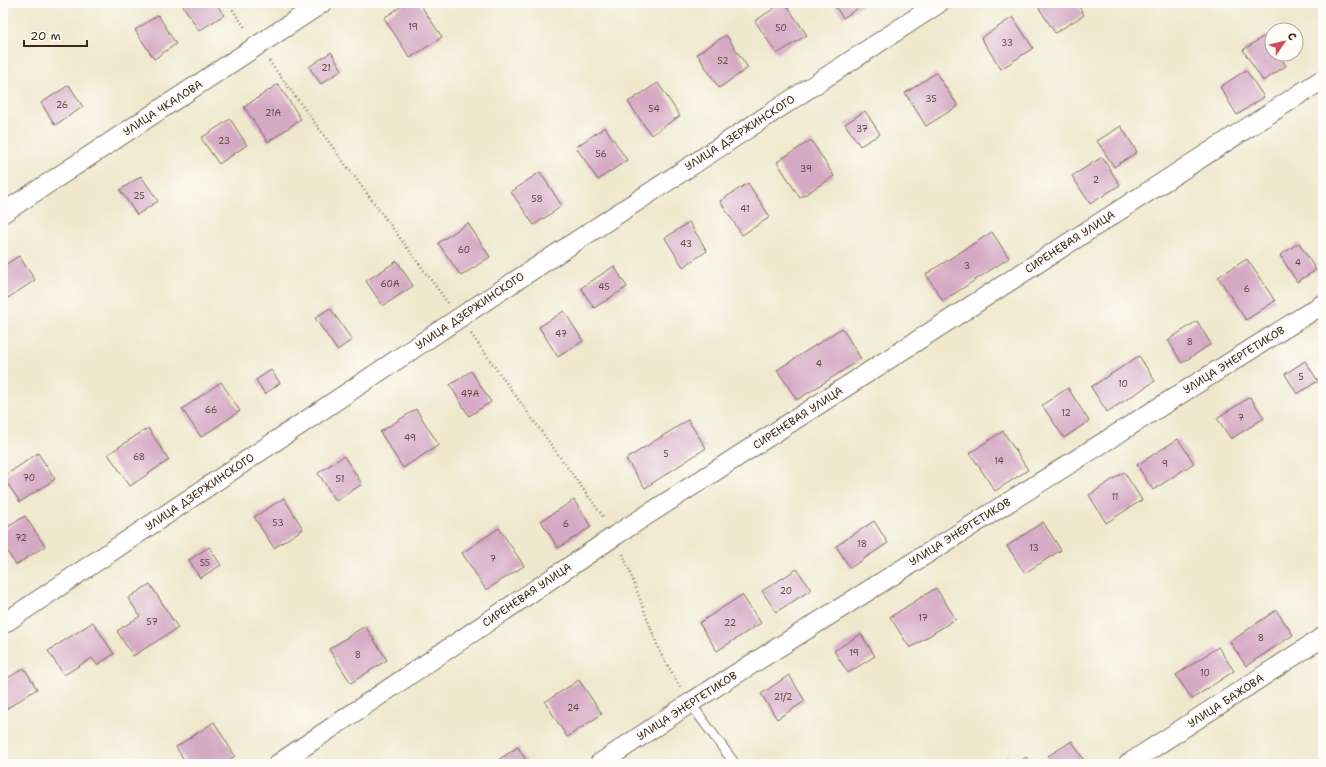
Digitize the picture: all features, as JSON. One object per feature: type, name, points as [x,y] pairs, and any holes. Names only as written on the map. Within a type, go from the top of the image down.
[{"type":"street","name":"УЛИЦА ЧКАЛОВА","points":[[3,213],[322,3]]},
{"type":"street","name":"УЛИЦА ДЗЕРЖИНСКОГО","points":[[3,624],[459,318],[939,3]]},
{"type":"street","name":"СИРЕНЕВАЯ УЛИЦА","points":[[278,764],[616,535],[1323,79]]},
{"type":"street","name":"УЛИЦА ЭНЕРГЕТИКОВ","points":[[599,764],[690,703],[1323,304]]},
{"type":"street","name":"УЛИЦА БАЖОВА","points":[[1128,764],[1323,637]]},
{"type":"lane","points":[[690,703],[734,764]]},
{"type":"path","points":[[228,3],[257,45],[459,318],[616,535],[660,650],[690,703]]},
{"type":"building","points":[[216,3],[224,15],[199,31],[182,4]]},
{"type":"building","points":[[406,3],[419,3],[442,37],[410,58],[384,18]]},
{"type":"building","points":[[782,3],[785,3],[807,35],[777,54],[755,21]]},
{"type":"building","points":[[833,3],[866,3],[843,18]]},
{"type":"building","points":[[1040,3],[1077,3],[1084,15],[1055,33],[1037,5]]},
{"type":"building","points":[[158,15],[176,44],[154,59],[135,30]]},
{"type":"building","points":[[1013,17],[1033,48],[1001,69],[981,38]]},
{"type":"building","points":[[726,35],[748,68],[719,88],[697,54]]},
{"type":"building","points":[[1264,36],[1264,62],[1284,62],[1286,66],[1263,81],[1243,50]]},
{"type":"building","points":[[331,52],[342,70],[321,84],[309,67]]},
{"type":"building","points":[[1246,70],[1264,97],[1237,115],[1220,87]]},
{"type":"building","points":[[936,73],[958,106],[926,126],[905,93]]},
{"type":"building","points":[[658,83],[680,116],[651,135],[628,102]]},
{"type":"building","points":[[278,84],[301,119],[268,142],[244,107]]},
{"type":"building","points":[[69,85],[83,107],[55,125],[41,103]]},
{"type":"building","points":[[865,111],[880,134],[860,146],[845,124]]},
{"type":"building","points":[[230,119],[247,145],[219,164],[201,138]]},
{"type":"building","points":[[1121,126],[1137,152],[1114,167],[1097,141]]},
{"type":"building","points":[[605,127],[627,160],[598,180],[576,147]]},
{"type":"building","points":[[811,140],[834,176],[800,198],[777,162]]},
{"type":"building","points":[[1102,157],[1120,185],[1090,204],[1072,176]]},
{"type":"building","points":[[540,172],[562,206],[534,225],[511,192]]},
{"type":"building","points":[[141,176],[158,201],[137,215],[120,190]]},
{"type":"building","points":[[748,183],[770,217],[742,235],[720,201]]},
{"type":"building","points":[[689,222],[707,251],[683,267],[665,238]]},
{"type":"building","points":[[468,223],[490,257],[461,276],[438,243]]},
{"type":"building","points":[[992,232],[1009,258],[943,301],[926,274]]},
{"type":"building","points":[[1299,243],[1316,270],[1297,282],[1280,255]]},
{"type":"building","points":[[19,256],[35,280],[8,298],[3,289],[3,266]]},
{"type":"building","points":[[1247,259],[1275,301],[1246,320],[1218,277]]},
{"type":"building","points":[[397,261],[413,286],[383,306],[366,281]]},
{"type":"building","points":[[614,266],[627,287],[594,308],[581,288]]},
{"type":"building","points":[[330,308],[352,340],[337,350],[315,318]]},
{"type":"building","points":[[564,311],[583,341],[558,357],[539,327]]},
{"type":"building","points":[[1197,321],[1211,344],[1182,363],[1168,340]]},
{"type":"building","points":[[842,328],[861,359],[797,400],[777,370]]},
{"type":"building","points":[[1139,356],[1155,381],[1107,412],[1091,387]]},
{"type":"building","points":[[1305,361],[1318,381],[1297,394],[1285,374]]},
{"type":"building","points":[[271,370],[280,383],[265,394],[256,380]]},
{"type":"building","points":[[471,371],[491,402],[469,416],[450,385]]},
{"type":"building","points":[[221,382],[240,411],[201,437],[182,409]]},
{"type":"building","points":[[1068,388],[1089,421],[1064,438],[1042,405]]},
{"type":"building","points":[[1250,397],[1264,418],[1231,439],[1217,418]]},
{"type":"building","points":[[416,409],[439,445],[403,468],[380,432]]},
{"type":"building","points":[[688,420],[706,448],[645,488],[626,459]]},
{"type":"building","points":[[148,428],[169,460],[130,486],[108,454]]},
{"type":"building","points":[[1003,431],[1028,470],[995,491],[970,453]]},
{"type":"building","points":[[1178,439],[1194,463],[1153,490],[1137,465]]},
{"type":"building","points":[[38,453],[55,479],[20,502],[3,477]]},
{"type":"building","points":[[344,456],[362,484],[336,501],[318,473]]},
{"type":"building","points":[[1124,472],[1142,500],[1106,523],[1089,495]]},
{"type":"building","points":[[284,498],[303,529],[274,548],[254,517]]},
{"type":"building","points":[[574,500],[591,527],[558,548],[541,521]]},
{"type":"building","points":[[25,516],[45,546],[16,565],[3,545],[3,530]]},
{"type":"building","points":[[874,521],[888,543],[850,568],[836,546]]},
{"type":"building","points":[[1043,522],[1061,550],[1025,573],[1007,546]]},
{"type":"building","points":[[499,528],[524,566],[486,590],[462,553]]},
{"type":"building","points":[[209,547],[221,565],[200,578],[189,560]]},
{"type":"building","points":[[797,569],[811,590],[776,612],[762,591]]},
{"type":"building","points":[[150,584],[178,628],[133,656],[117,631],[140,616],[128,598]]},
{"type":"building","points":[[936,588],[956,619],[910,648],[890,617]]},
{"type":"building","points":[[742,595],[761,623],[717,651],[699,623]]},
{"type":"building","points":[[1276,610],[1293,635],[1246,666],[1230,642]]},
{"type":"building","points":[[93,622],[114,654],[97,665],[92,658],[64,675],[48,651]]},
{"type":"building","points":[[365,626],[387,660],[351,683],[329,649]]},
{"type":"building","points":[[861,634],[875,656],[848,673],[834,651]]},
{"type":"building","points":[[1218,647],[1234,671],[1192,699],[1176,675]]},
{"type":"building","points":[[24,668],[37,689],[3,711],[3,681]]},
{"type":"building","points":[[789,675],[805,701],[777,719],[761,694]]},
{"type":"building","points":[[579,680],[602,714],[567,737],[545,702]]},
{"type":"building","points":[[214,722],[235,756],[222,764],[187,764],[176,747]]},
{"type":"building","points":[[1072,741],[1086,764],[1053,764],[1048,756]]},
{"type":"building","points":[[518,747],[528,764],[501,764],[498,760]]},
{"type":"building","points":[[1026,757],[1031,764],[1016,764]]},
{"type":"building","points":[[1007,758],[1011,764],[998,764]]}]
